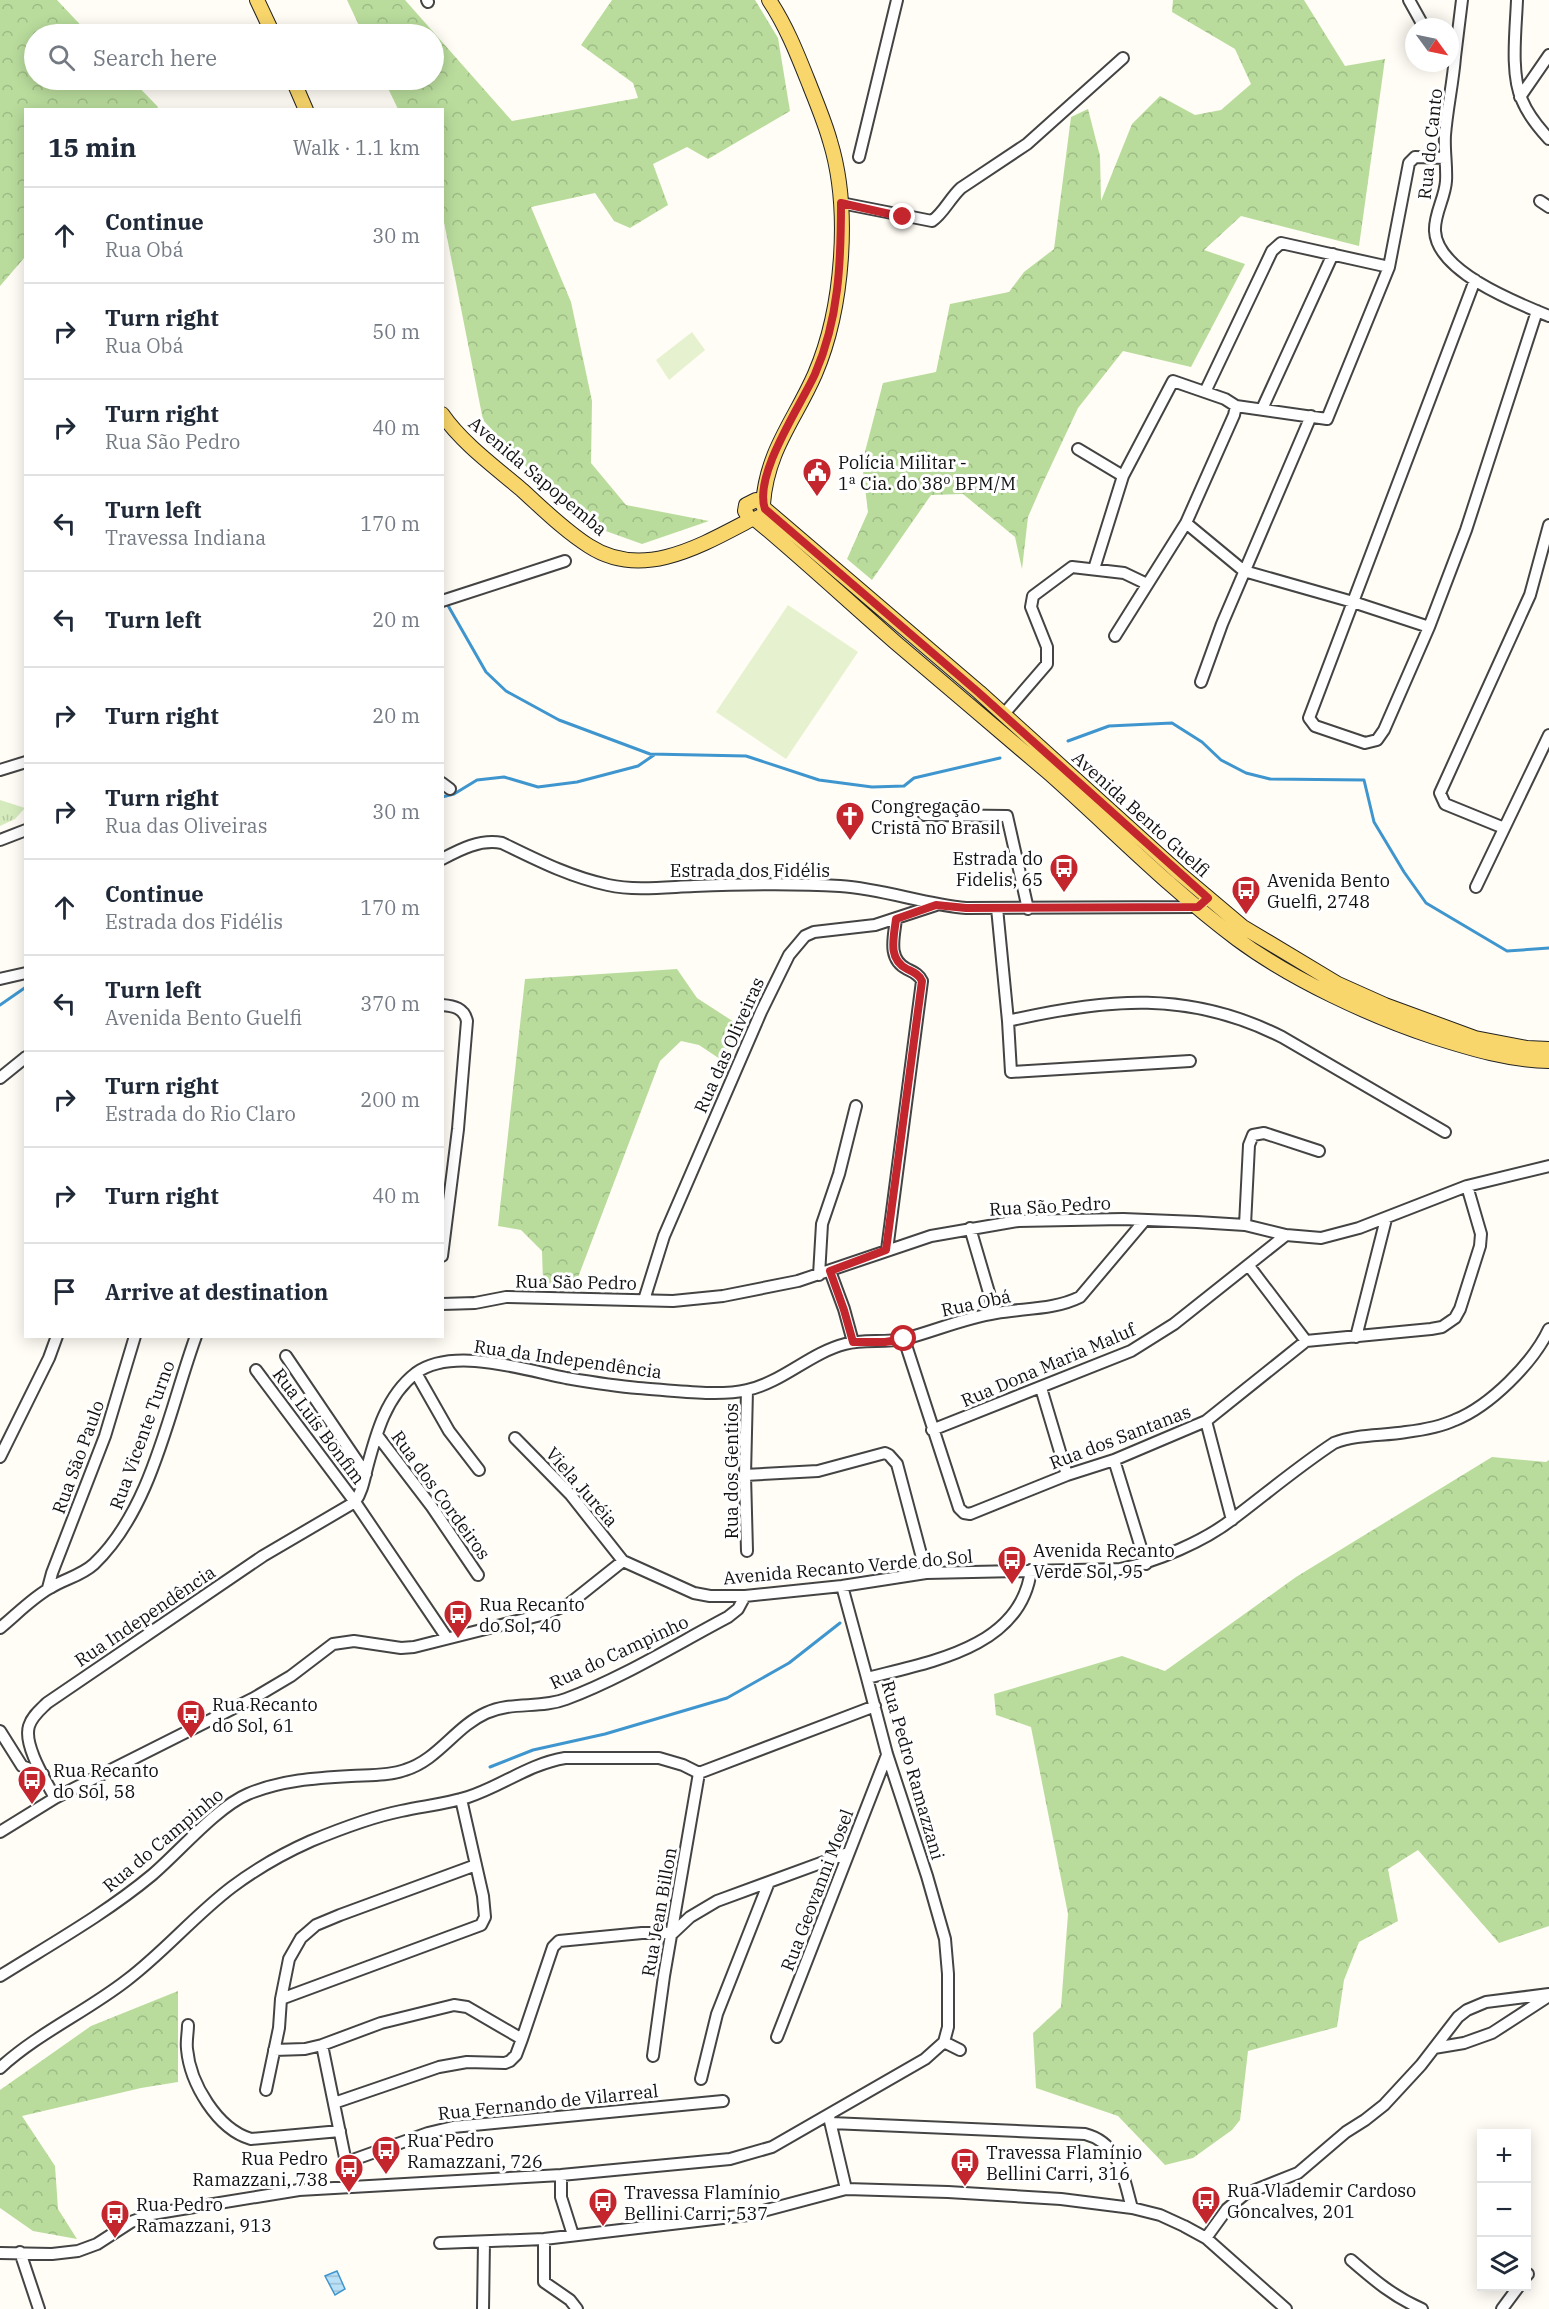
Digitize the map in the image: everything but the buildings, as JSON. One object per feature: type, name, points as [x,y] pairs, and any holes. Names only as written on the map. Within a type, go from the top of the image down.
[{"type":"main road","points":[[257,0],[268,24]]},
{"type":"main road","points":[[755,510],[784,429],[815,374],[834,316],[841,250],[841,203],[831,143],[787,29],[769,0]]},
{"type":"main road","points":[[297,90],[305,108]]},
{"type":"main road","name":"Avenida Sapopemba","points":[[445,421],[588,546],[622,560],[648,561],[685,550],[728,523],[755,510]]},
{"type":"main road","name":"Avenida Bento Guelfi","points":[[755,510],[1003,715],[1033,743],[1057,772],[1203,903],[1238,939],[1275,963],[1385,1020],[1497,1056],[1549,1061]]},
{"type":"main road","name":"Avenida Bento Guelfi","points":[[755,510],[1016,745],[1057,772]]},
{"type":"main road","name":"Avenida Bento Guelfi","points":[[1203,903],[1338,984],[1384,1005],[1475,1038],[1527,1048],[1549,1049]]},
{"type":"street","points":[[859,157],[897,0]]},
{"type":"street","points":[[1409,0],[1419,18]]},
{"type":"street","name":"Rua do Canto","points":[[1459,18],[1462,0]]},
{"type":"street","points":[[1517,0],[1516,71],[1520,97],[1529,114],[1549,139]]},
{"type":"street","points":[[1520,97],[1549,55]]},
{"type":"street","points":[[841,203],[932,221],[951,196],[1027,144],[1123,58]]},
{"type":"street","name":"Rua do Canto","points":[[1451,72],[1445,132],[1446,179],[1436,225],[1437,240],[1451,261],[1475,280]]},
{"type":"street","points":[[1094,569],[1123,476],[1173,381],[1225,399],[1236,406],[1327,419],[1389,267],[1409,163],[1415,157],[1445,158]]},
{"type":"street","points":[[1205,392],[1272,251],[1281,243],[1389,267]]},
{"type":"street","points":[[1262,410],[1333,255]]},
{"type":"street","points":[[1537,311],[1466,530],[1429,627],[1377,741],[1365,743],[1315,726],[1309,718],[1475,280],[1489,289],[1549,316]]},
{"type":"street","points":[[1115,636],[1186,522],[1236,406]]},
{"type":"street","points":[[1200,682],[1244,571],[1311,416]]},
{"type":"street","points":[[1078,449],[1123,476]]},
{"type":"street","points":[[1186,522],[1244,571],[1353,602],[1429,627]]},
{"type":"street","points":[[1504,828],[1445,804],[1440,793],[1530,596],[1549,525]]},
{"type":"street","points":[[444,600],[565,561]]},
{"type":"street","points":[[1003,715],[1047,664],[1047,647],[1031,607],[1033,596],[1072,567],[1124,573],[1148,584]]},
{"type":"street","points":[[1476,887],[1549,735]]},
{"type":"street","points":[[0,770],[24,763]]},
{"type":"street","points":[[924,815],[1007,816],[1028,909]]},
{"type":"street","points":[[0,840],[24,831]]},
{"type":"street","name":"Estrada dos Fidélis","points":[[444,858],[467,847],[493,841],[502,843],[556,870],[610,886],[669,887],[784,883],[842,886],[876,890],[936,905],[966,908],[1028,909],[1203,903]]},
{"type":"street","name":"Rua das Oliveiras","points":[[644,1299],[654,1263],[675,1208],[761,1012],[789,955],[805,936],[813,932],[875,925],[936,905]]},
{"type":"street","points":[[997,908],[1011,1072],[1190,1061]]},
{"type":"street","points":[[886,1250],[922,981],[919,975],[901,966],[894,956],[896,919]]},
{"type":"street","points":[[0,979],[24,974]]},
{"type":"street","points":[[1008,1022],[1063,1010],[1134,1002],[1206,1008],[1260,1026],[1282,1037],[1445,1132]]},
{"type":"street","points":[[444,1005],[453,1006],[462,1011],[467,1021],[458,1129],[444,1240]]},
{"type":"street","points":[[0,1078],[24,1059]]},
{"type":"street","points":[[853,1342],[844,1310],[824,1273],[822,1224],[839,1174],[856,1106]]},
{"type":"street","points":[[1245,1225],[1249,1145],[1253,1135],[1264,1133],[1319,1150]]},
{"type":"street","name":"Rua São Pedro","points":[[444,1304],[475,1303],[507,1297],[673,1300],[723,1296],[824,1273],[931,1236],[1018,1221],[1145,1220],[1245,1225],[1286,1236],[1321,1238],[1386,1219],[1467,1186],[1549,1166]]},
{"type":"street","points":[[1249,1266],[1306,1341],[1442,1327],[1455,1318],[1460,1309],[1480,1246],[1481,1234],[1467,1186]]},
{"type":"street","points":[[1356,1336],[1386,1219]]},
{"type":"street","name":"Rua Obá","points":[[853,1342],[885,1342],[904,1339],[995,1313],[1060,1305],[1080,1297],[1145,1220]]},
{"type":"street","points":[[970,1228],[995,1313]]},
{"type":"street","name":"Rua Dona Maria Maluf","points":[[932,1430],[1139,1347],[1174,1324],[1286,1236]]},
{"type":"street","name":"Avenida Recanto Verde do Sol","points":[[623,1561],[694,1593],[710,1596],[745,1596],[842,1586],[926,1573],[1120,1569],[1146,1564],[1182,1548],[1232,1520],[1251,1503],[1334,1443],[1348,1438],[1438,1426],[1477,1409],[1508,1382],[1533,1355],[1549,1329]]},
{"type":"street","points":[[0,1457],[49,1359],[56,1338]]},
{"type":"street","name":"Rua São Paulo","points":[[48,1588],[105,1436],[134,1338]]},
{"type":"street","name":"Rua Vicente Turno","points":[[0,1628],[48,1588],[92,1566],[118,1538],[126,1525],[154,1459],[195,1338]]},
{"type":"street","points":[[904,1339],[932,1430]]},
{"type":"street","name":"Rua dos Santanas","points":[[932,1430],[958,1508],[970,1514],[1067,1475],[1114,1460],[1206,1420],[1306,1341]]},
{"type":"street","name":"Rua da Independência","points":[[355,1502],[366,1474],[383,1415],[416,1373],[430,1366],[454,1361],[482,1361],[627,1387],[704,1392],[747,1390],[782,1376],[841,1345],[853,1342]]},
{"type":"street","points":[[286,1356],[366,1474]]},
{"type":"street","name":"Rua Luís Bonfim","points":[[256,1370],[355,1502],[447,1638]]},
{"type":"street","points":[[416,1373],[449,1431],[479,1470]]},
{"type":"street","points":[[1041,1388],[1067,1475]]},
{"type":"street","name":"Rua dos Gentios","points":[[747,1390],[745,1475],[747,1551]]},
{"type":"street","points":[[1206,1420],[1232,1520]]},
{"type":"street","name":"Rua dos Cordeiros","points":[[377,1435],[437,1515],[478,1575]]},
{"type":"street","name":"Viela Juréia","points":[[515,1438],[570,1494],[623,1561]]},
{"type":"street","points":[[745,1475],[818,1471],[885,1453],[890,1455],[897,1464],[926,1573]]},
{"type":"street","points":[[1114,1460],[1146,1564]]},
{"type":"street","name":"Rua Independência","points":[[55,1798],[29,1739],[29,1726],[34,1716],[47,1703],[263,1556],[355,1502]]},
{"type":"street","points":[[0,1832],[55,1798],[254,1698],[291,1676],[333,1644],[354,1641],[401,1648],[545,1614],[569,1604],[623,1561]]},
{"type":"street","name":"Rua Pedro Ramazzani","points":[[944,2042],[949,2008],[945,1939],[887,1754],[867,1678],[942,1659],[987,1638],[1006,1623],[1016,1610],[1024,1597],[1031,1570]]},
{"type":"street","points":[[842,1586],[867,1678]]},
{"type":"street","name":"Rua do Campinho","points":[[0,1976],[124,1897],[167,1862],[230,1804],[246,1794],[276,1785],[316,1778],[387,1774],[417,1766],[435,1754],[475,1719],[486,1713],[513,1704],[554,1703],[583,1692],[653,1658],[728,1617],[738,1609],[745,1596]]},
{"type":"street","points":[[0,2068],[46,2032],[115,1989],[233,1886],[268,1863],[310,1842],[349,1826],[400,1811],[481,1793],[534,1766],[564,1758],[660,1758],[673,1761],[699,1773],[875,1706]]},
{"type":"street","points":[[0,1731],[22,1766],[43,1774]]},
{"type":"street","name":"Rua Geovanni Mosel","points":[[777,2037],[887,1754]]},
{"type":"street","name":"Rua Jean Billon","points":[[653,2056],[664,1976],[699,1773]]},
{"type":"street","points":[[281,1999],[481,1925],[485,1917],[461,1799]]},
{"type":"street","points":[[334,2103],[440,2067],[467,2062],[504,2063],[510,2061],[516,2055],[555,1943],[566,1938],[673,1933],[690,1917],[717,1901],[848,1853]]},
{"type":"street","points":[[266,2090],[279,2028],[281,1999],[289,1959],[301,1938],[316,1925],[476,1865]]},
{"type":"street","points":[[701,2079],[717,2014],[769,1882]]},
{"type":"street","points":[[1206,2238],[1227,2209],[1245,2193],[1298,2173],[1346,2132],[1384,2105],[1421,2065],[1458,2017],[1476,2005],[1486,2002],[1549,1995]]},
{"type":"street","points":[[1434,2048],[1464,2043],[1492,2033],[1549,1995]]},
{"type":"street","points":[[274,2050],[305,2049],[322,2045],[381,2023],[454,2005],[467,2007],[522,2039]]},
{"type":"street","points":[[188,2025],[186,2048],[196,2081],[209,2104],[231,2130],[251,2139],[340,2131]]},
{"type":"street","points":[[0,2253],[52,2254],[78,2251],[97,2244],[131,2223],[152,2214],[299,2190],[561,2175],[730,2159],[772,2147],[830,2119],[925,2059],[944,2042],[960,2050]]},
{"type":"street","points":[[322,2045],[351,2187]]},
{"type":"street","name":"Rua Fernando de Vilarreal","points":[[346,2162],[428,2133],[453,2127],[723,2101]]},
{"type":"street","points":[[830,2119],[846,2189]]},
{"type":"street","points":[[830,2119],[1094,2136],[1104,2141],[1117,2159],[1132,2208]]},
{"type":"street","points":[[561,2175],[561,2196],[573,2235]]},
{"type":"street","points":[[440,2243],[544,2239],[748,2216],[846,2189],[886,2189],[1061,2199],[1132,2208],[1160,2215],[1206,2238],[1286,2309]]},
{"type":"street","points":[[544,2239],[544,2282],[570,2300],[577,2309]]},
{"type":"street","points":[[483,2242],[483,2309]]},
{"type":"street","points":[[20,2252],[39,2309]]},
{"type":"street","points":[[1352,2260],[1382,2287],[1403,2301],[1422,2309]]},
{"type":"street","points":[[1502,2309],[1515,2291]]},
{"type":"green space","points":[[0,0],[57,0],[80,24],[24,24],[24,90],[142,90],[158,107],[24,108],[24,258],[0,286]]},
{"type":"green space","points":[[347,0],[405,0],[426,24],[358,24]]},
{"type":"green space","points":[[612,0],[755,0],[778,38],[790,111],[708,159],[687,147],[653,164],[668,205],[630,228],[614,221],[595,193],[531,207],[571,302],[592,401],[591,463],[626,505],[709,521],[642,544],[589,525],[549,491],[483,420],[444,222],[444,108],[398,108],[389,90],[444,90],[444,44],[512,121],[638,98],[633,83],[581,45]]},
{"type":"green space","points":[[1173,0],[1304,0],[1345,66],[1385,59],[1359,246],[1241,216],[1204,250],[1245,264],[1191,367],[1123,351],[1078,408],[1028,517],[1022,569],[1015,537],[963,494],[931,495],[872,580],[847,559],[868,512],[862,463],[883,383],[936,372],[950,304],[1009,292],[1024,272],[1054,249],[1071,117],[1088,109],[1100,156],[1101,201],[1132,124],[1160,96],[1195,115],[1221,110],[1251,84],[1235,49],[1172,12]]},
{"type":"green space","points":[[692,332],[705,350],[669,380],[656,360]]},
{"type":"green space","points":[[788,605],[858,652],[786,759],[716,712]]},
{"type":"green space","points":[[0,800],[24,808],[15,819],[0,826]]},
{"type":"green space","points":[[677,969],[697,998],[734,1022],[726,1063],[699,1045],[681,1041],[660,1061],[574,1288],[543,1282],[542,1251],[521,1230],[498,1226],[525,979]]},
{"type":"green space","points":[[1492,1457],[1546,1462],[1549,1460],[1549,1926],[1499,1943],[1418,1850],[1388,1869],[1398,1921],[1359,1942],[1344,1980],[1337,2027],[1248,2051],[1240,2120],[1232,2130],[1193,2158],[1165,2165],[1118,2116],[1036,2088],[1033,2033],[1061,2007],[1068,1914],[1031,1727],[996,1715],[994,1694],[1122,1656],[1165,1671],[1296,1577]]},
{"type":"green space","points":[[178,1991],[178,2082],[141,2088],[22,2116],[55,2166],[58,2209],[77,2239],[33,2231],[0,2208],[0,2090],[91,2026]]},
{"type":"water","points":[[337,2271],[345,2289],[335,2295],[325,2276]]},
{"type":"waterway","points":[[444,598],[486,672],[506,691],[559,720],[650,754],[746,756],[819,780],[872,787],[904,786],[914,778],[1000,758]]},
{"type":"waterway","points":[[1068,741],[1109,726],[1172,723],[1202,742],[1221,760],[1246,773],[1270,779],[1364,780],[1374,822],[1426,903],[1507,951],[1549,948]]},
{"type":"waterway","points":[[444,796],[454,794],[477,780],[504,777],[538,787],[577,782],[638,766],[654,755]]},
{"type":"waterway","points":[[0,1005],[24,988]]},
{"type":"waterway","points":[[490,1767],[533,1750],[605,1734],[727,1698],[789,1663],[840,1623]]},
{"type":"place","name":"Polícia Militar - 1ª Cia. do 38º BPM/M","points":[[817,498]]},
{"type":"place","name":"Congregação Cristã no Brasil","points":[[850,842]]},
{"type":"place","name":"Estrada do Fidelis, 65","points":[[1064,894]]},
{"type":"place","name":"Avenida Bento Guelfi, 2748","points":[[1246,916]]},
{"type":"place","name":"Avenida Recanto Verde Sol, 95","points":[[1012,1586]]},
{"type":"place","name":"Rua Recanto do Sol, 40","points":[[458,1640]]},
{"type":"place","name":"Rua Recanto do Sol, 61","points":[[191,1740]]},
{"type":"place","name":"Rua Recanto do Sol, 58","points":[[32,1806]]},
{"type":"place","name":"Rua Pedro Ramazzani, 726","points":[[386,2176]]},
{"type":"place","name":"Travessa Flamínio Bellini Carri, 316","points":[[965,2188]]},
{"type":"place","name":"Rua Pedro Ramazzani, 738","points":[[349,2194]]},
{"type":"place","name":"Rua Vlademir Cardoso Goncalves, 201","points":[[1206,2226]]},
{"type":"place","name":"Travessa Flamínio Bellini Carri, 537","points":[[603,2228]]},
{"type":"place","name":"Rua Pedro Ramazzani, 913","points":[[115,2240]]},
{"type":"route","points":[[903,217],[841,203],[841,250],[834,316],[815,374],[784,429],[776,451],[764,491],[765,509],[978,692],[1208,898],[1198,907],[1028,909],[936,905],[896,919],[893,948],[896,962],[919,975],[922,981],[886,1250],[830,1271],[853,1342],[885,1342],[904,1339]]}]
